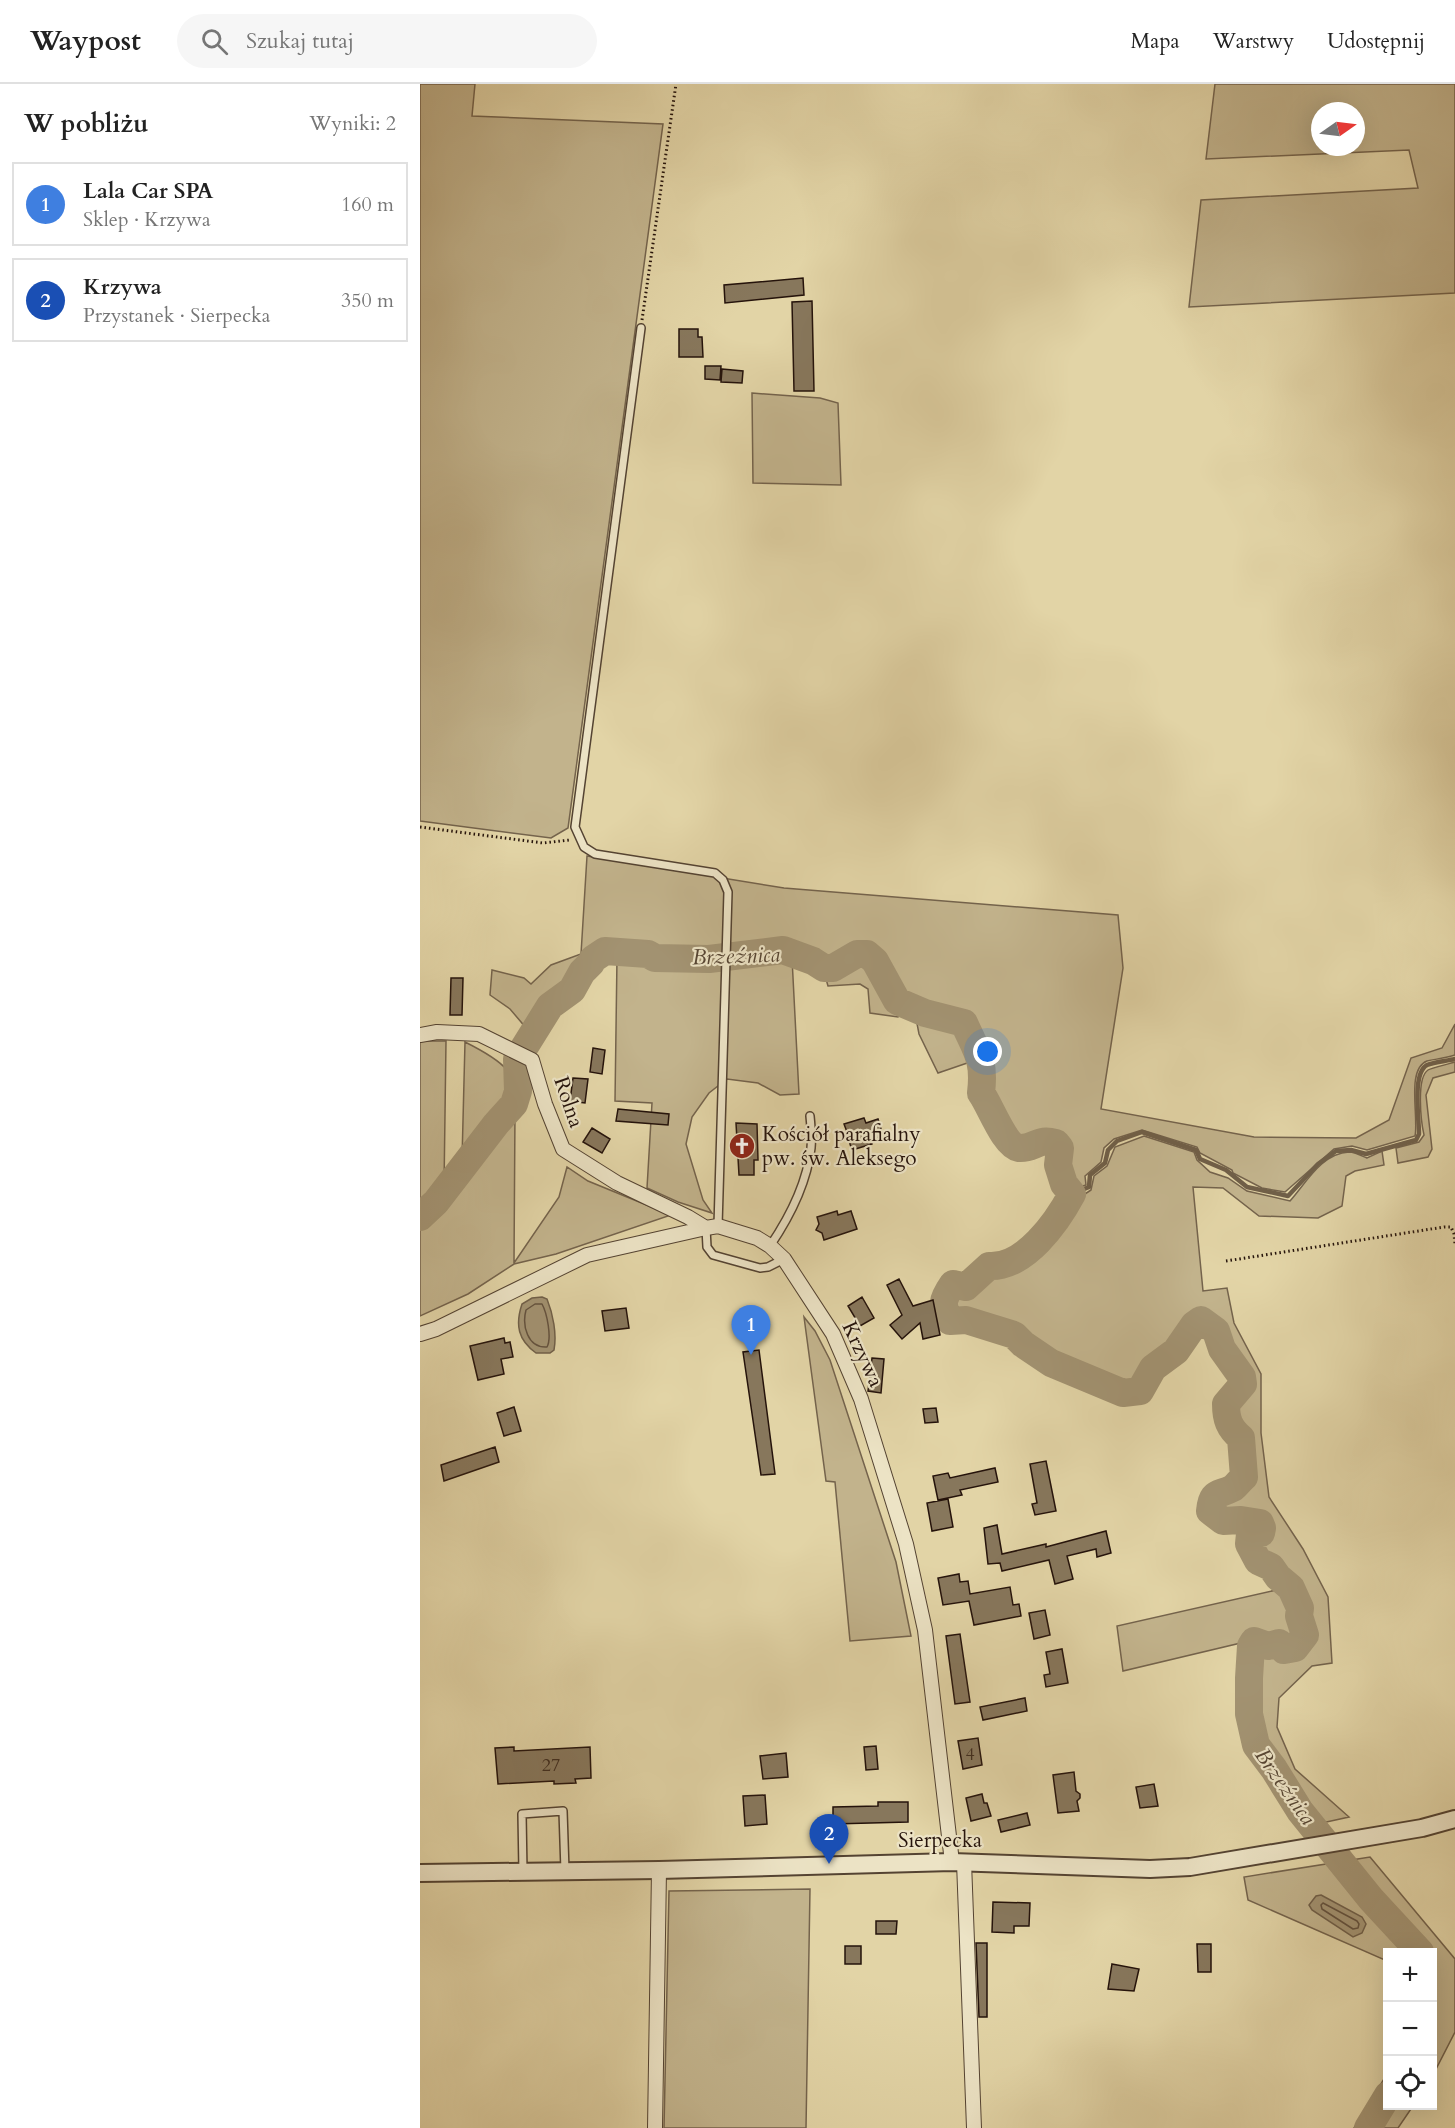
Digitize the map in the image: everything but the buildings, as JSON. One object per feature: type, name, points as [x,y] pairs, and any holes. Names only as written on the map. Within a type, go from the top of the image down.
[{"type":"street","name":"Rolna","points":[[420,1035],[437,1032],[479,1034],[529,1058],[539,1078],[545,1104],[563,1149],[617,1183],[712,1227]]},
{"type":"street","name":"Krzywa","points":[[420,1334],[436,1329],[587,1255],[712,1227],[757,1238],[784,1259],[833,1334],[861,1399],[906,1544],[925,1630],[958,1862],[974,2128]]},
{"type":"street","name":"Sierpecka","points":[[420,1873],[659,1870],[958,1862],[1150,1869],[1190,1867],[1422,1828],[1455,1819]]},
{"type":"street","points":[[655,2128],[659,1870]]},
{"type":"lane","points":[[641,328],[575,827],[584,848],[595,854],[715,873],[723,880],[728,892],[728,946],[712,1227],[707,1247],[713,1255],[760,1268],[768,1268],[784,1259]]},
{"type":"lane","points":[[770,1246],[780,1232],[809,1164],[812,1145],[810,1116]]},
{"type":"lane","points":[[523,1872],[522,1814],[563,1811],[565,1871]]},
{"type":"path","points":[[641,328],[676,84]]},
{"type":"path","points":[[420,827],[543,843],[578,837]]},
{"type":"path","points":[[1226,1261],[1444,1227],[1451,1227],[1455,1244]]},
{"type":"shaded area","points":[[420,84],[475,84],[472,116],[663,124],[568,828],[551,838],[420,821]]},
{"type":"shaded area","points":[[1215,84],[1455,84],[1455,293],[1189,307],[1201,200],[1418,188],[1409,150],[1365,152],[1365,102],[1311,102],[1311,154],[1206,159]]},
{"type":"shaded area","points":[[752,393],[820,398],[838,403],[841,485],[753,483]]},
{"type":"shaded area","points":[[587,856],[784,888],[1118,915],[1123,968],[1101,1109],[1254,1137],[1356,1138],[1389,1120],[1411,1058],[1442,1048],[1455,1024],[1455,1055],[1427,1061],[1417,1073],[1415,1136],[1367,1150],[1352,1146],[1334,1149],[1285,1192],[1262,1188],[1200,1153],[1197,1147],[1142,1130],[1114,1139],[1104,1148],[1101,1162],[1085,1176],[1086,1185],[1077,1188],[1064,1170],[1062,1142],[1043,1137],[1020,1146],[1004,1128],[983,1092],[992,1064],[986,1062],[969,1020],[929,1011],[898,999],[891,979],[882,968],[875,951],[864,943],[832,965],[824,966],[815,957],[805,957],[790,947],[740,953],[685,953],[623,949],[607,944],[587,958],[588,961],[568,988],[548,999],[542,1013],[527,1029],[510,1009],[490,995],[492,970],[524,978],[531,984],[551,965],[581,954]]},
{"type":"shaded area","points":[[776,954],[792,958],[799,1094],[780,1095],[758,1083],[727,1079],[709,1093],[692,1117],[686,1144],[703,1200],[712,1213],[678,1202],[647,1188],[652,1103],[615,1101],[617,958],[638,956],[651,962],[712,968]]},
{"type":"shaded area","points":[[861,957],[868,960],[878,970],[894,1005],[903,1009],[898,1017],[870,1013],[868,989],[860,984],[828,986],[824,972],[834,970]]},
{"type":"shaded area","points":[[915,1013],[964,1028],[976,1060],[938,1073],[919,1034]]},
{"type":"shaded area","points":[[420,1041],[446,1041],[444,1187],[420,1213]]},
{"type":"shaded area","points":[[465,1042],[503,1066],[510,1076],[512,1088],[511,1099],[490,1120],[490,1127],[462,1160]]},
{"type":"shaded area","points":[[1455,1062],[1455,1072],[1433,1078],[1426,1095],[1432,1149],[1428,1157],[1398,1163],[1396,1148],[1419,1142],[1424,1135],[1420,1101],[1424,1075],[1430,1069]]},
{"type":"shaded area","points":[[515,1111],[514,1263],[559,1197],[567,1167],[588,1181],[671,1215],[556,1254],[514,1264],[468,1294],[420,1316],[420,1222],[443,1200]]},
{"type":"shaded area","points":[[1144,1136],[1194,1152],[1197,1160],[1210,1172],[1228,1178],[1247,1191],[1290,1201],[1315,1170],[1331,1158],[1349,1152],[1367,1158],[1382,1151],[1384,1165],[1355,1171],[1346,1176],[1342,1206],[1318,1218],[1259,1216],[1223,1188],[1193,1187],[1203,1291],[1227,1288],[1234,1323],[1261,1374],[1261,1433],[1269,1497],[1303,1549],[1328,1597],[1332,1663],[1312,1666],[1279,1698],[1277,1727],[1295,1769],[1349,1817],[1322,1823],[1315,1819],[1260,1744],[1253,1710],[1255,1644],[1267,1648],[1279,1647],[1283,1653],[1294,1652],[1309,1637],[1299,1602],[1290,1582],[1273,1566],[1260,1559],[1252,1540],[1253,1537],[1263,1534],[1265,1525],[1251,1517],[1223,1518],[1214,1509],[1213,1502],[1219,1495],[1235,1490],[1246,1478],[1247,1459],[1245,1440],[1232,1420],[1229,1410],[1232,1400],[1247,1380],[1223,1344],[1219,1328],[1206,1318],[1197,1316],[1174,1349],[1150,1365],[1139,1388],[1126,1390],[1053,1360],[1026,1343],[1013,1331],[970,1319],[955,1319],[949,1313],[947,1297],[954,1289],[970,1287],[990,1269],[1007,1268],[1045,1243],[1061,1214],[1091,1190],[1094,1176],[1107,1166],[1115,1147]]},
{"type":"shaded area","points":[[804,1317],[815,1331],[830,1360],[896,1562],[911,1636],[850,1641],[835,1482],[826,1481]]},
{"type":"shaded area","points":[[1285,1588],[1290,1591],[1297,1608],[1295,1618],[1301,1633],[1294,1646],[1285,1647],[1282,1641],[1269,1642],[1254,1636],[1249,1641],[1123,1671],[1117,1626]]},
{"type":"shaded area","points":[[1370,1857],[1455,1959],[1455,2032],[1437,2067],[1437,1948],[1383,1948],[1383,1959],[1248,1900],[1244,1877]]},
{"type":"shaded area","points":[[810,1889],[806,2128],[664,2128],[669,1891]]},
{"type":"shaded area","points":[[1383,2081],[1383,2110],[1410,2110],[1398,2128],[1354,2128]]},
{"type":"water","points":[[532,1298],[547,1299],[554,1324],[554,1350],[550,1353],[536,1353],[530,1348],[522,1337],[519,1325],[522,1304]]},
{"type":"water","points":[[1321,1895],[1362,1917],[1366,1924],[1362,1933],[1353,1937],[1312,1910],[1309,1905],[1316,1896]]},
{"type":"waterway","name":"Brzeźnica","points":[[420,1217],[436,1202],[514,1104],[518,1091],[517,1059],[550,1006],[572,990],[582,972],[593,959],[605,951],[648,954],[655,958],[709,959],[783,950],[813,961],[824,968],[833,968],[857,954],[867,954],[875,961],[897,1001],[925,1013],[964,1023],[981,1064],[981,1093],[1008,1140],[1019,1148],[1044,1142],[1056,1143],[1060,1148],[1058,1165],[1064,1184],[1072,1194],[1049,1230],[1027,1251],[1015,1260],[1002,1265],[989,1266],[966,1287],[953,1284],[944,1302],[947,1315],[950,1321],[966,1320],[1014,1335],[1051,1363],[1123,1393],[1140,1391],[1153,1368],[1176,1351],[1194,1325],[1201,1320],[1216,1331],[1222,1349],[1242,1377],[1243,1384],[1226,1404],[1229,1423],[1241,1438],[1244,1477],[1233,1488],[1214,1497],[1210,1511],[1223,1521],[1241,1520],[1260,1523],[1261,1533],[1250,1534],[1249,1544],[1258,1561],[1271,1567],[1278,1577],[1291,1588],[1300,1608],[1299,1616],[1305,1635],[1295,1648],[1284,1650],[1279,1643],[1268,1646],[1254,1641],[1251,1646],[1249,1714],[1256,1745],[1300,1811],[1371,1899],[1416,1948]]},
{"type":"waterway","points":[[1072,1194],[1089,1187],[1090,1175],[1105,1163],[1108,1150],[1117,1141],[1142,1132],[1196,1150],[1200,1159],[1226,1170],[1247,1187],[1288,1196],[1318,1164],[1336,1151],[1351,1150],[1366,1154],[1416,1140],[1419,1134],[1418,1086],[1422,1070],[1427,1065],[1455,1059]]},
{"type":"waterway","name":"Brzeźnica","points":[[1368,2128],[1383,2103]]},
{"type":"place","name":"Kościół parafialny pw. św. Aleksego","points":[[742,1146]]},
{"type":"place","name":"Lala Car SPA","points":[[751,1355]]},
{"type":"place","name":"Krzywa","points":[[829,1864]]}]
